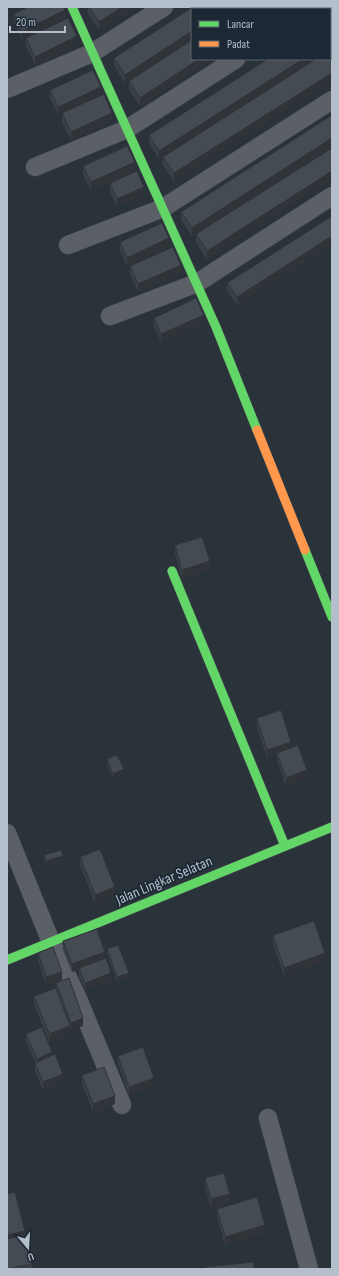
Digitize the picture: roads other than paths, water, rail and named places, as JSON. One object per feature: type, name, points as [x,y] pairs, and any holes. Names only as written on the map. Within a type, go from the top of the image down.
[{"type":"street","points":[[72,7],[216,327],[332,618]]},
{"type":"street","points":[[7,89],[92,53],[164,7]]},
{"type":"street","points":[[35,166],[127,129],[234,60]]},
{"type":"street","points":[[68,245],[163,208],[332,100]]},
{"type":"street","points":[[110,316],[196,283],[332,196]]},
{"type":"street","points":[[172,571],[285,846]]},
{"type":"street","name":"Jalan Lingkar Selatan","points":[[7,960],[332,827]]},
{"type":"street","points":[[7,833],[51,942],[78,999],[122,1106]]},
{"type":"street","points":[[268,1118],[309,1269]]}]
